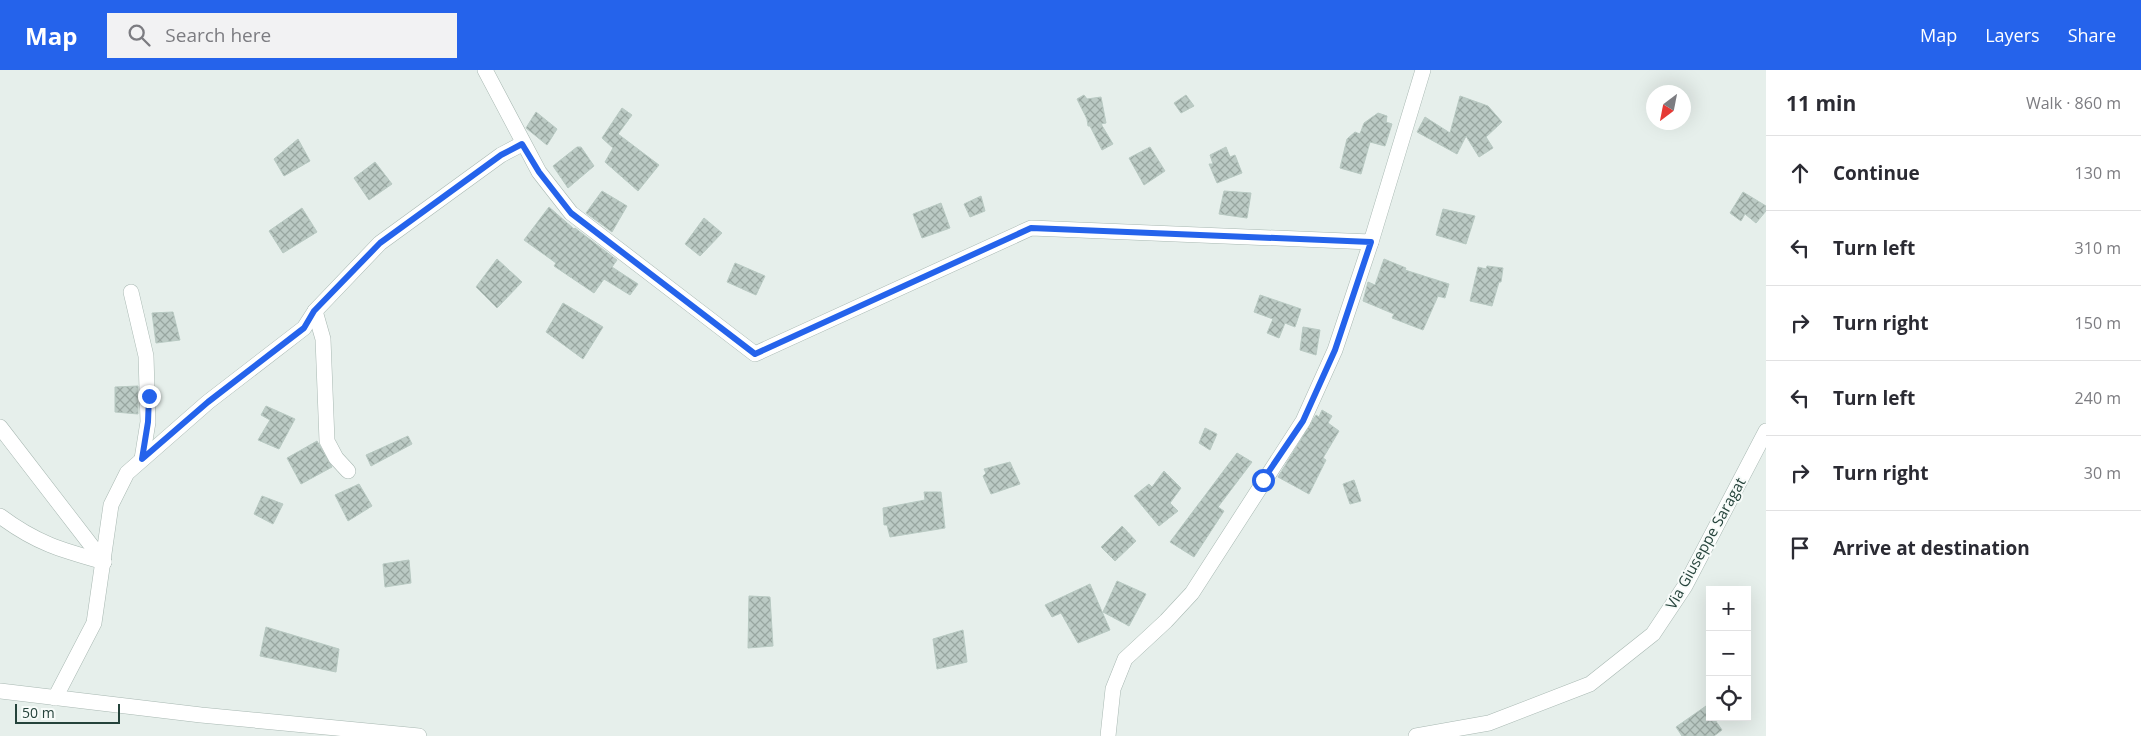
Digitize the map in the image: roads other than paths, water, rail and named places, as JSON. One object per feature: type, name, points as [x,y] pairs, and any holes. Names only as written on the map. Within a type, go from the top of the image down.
[{"type":"street","points":[[485,70],[522,144],[539,172],[571,213],[755,354],[1031,228],[1371,242]]},
{"type":"street","points":[[1108,736],[1113,689],[1125,659],[1166,621],[1192,593],[1303,421],[1335,350],[1371,242],[1423,70]]},
{"type":"street","points":[[55,698],[94,623],[104,562],[110,505],[127,473],[208,402],[304,328],[314,311],[380,243],[501,155],[522,144]]},
{"type":"street","points":[[131,292],[146,356],[148,422],[142,459]]},
{"type":"street","points":[[314,311],[323,338],[327,441],[336,458],[348,471]]},
{"type":"street","points":[[0,427],[104,562]]},
{"type":"street","name":"Via Giuseppe Saragat","points":[[1416,736],[1489,723],[1590,684],[1653,634],[1685,586],[1766,432]]},
{"type":"street","points":[[0,516],[23,533],[43,544],[104,562]]},
{"type":"street","points":[[1,696],[55,698],[318,731],[418,736]]}]
